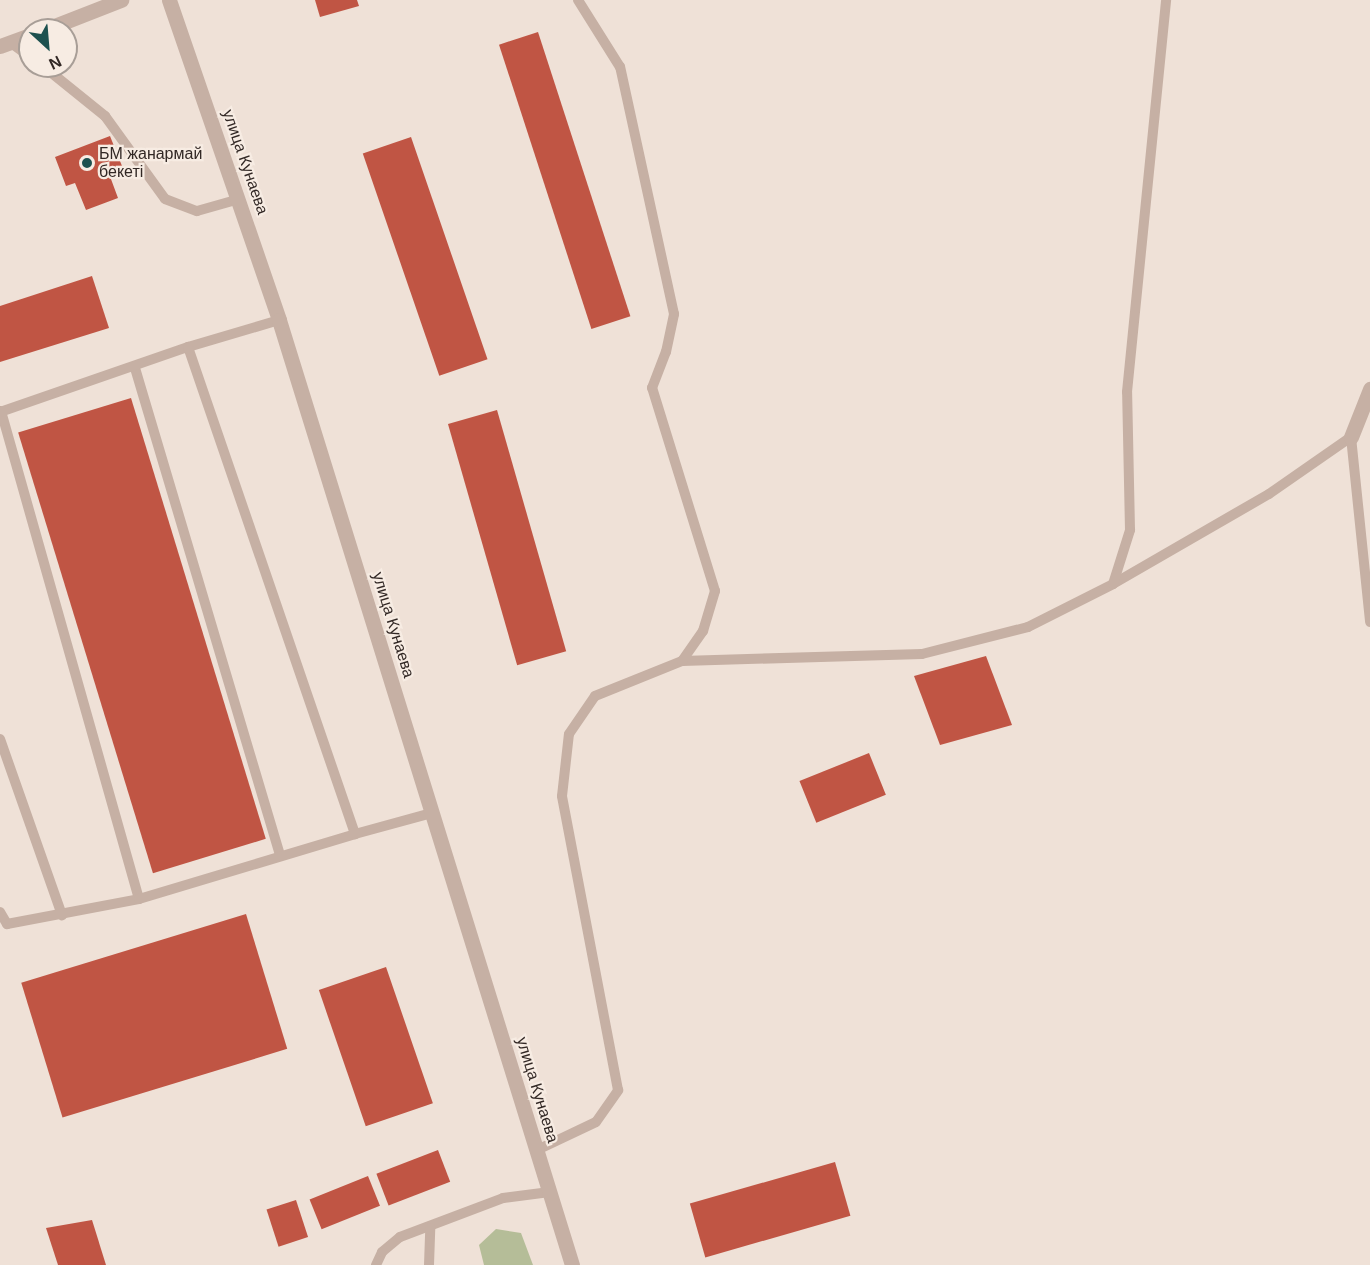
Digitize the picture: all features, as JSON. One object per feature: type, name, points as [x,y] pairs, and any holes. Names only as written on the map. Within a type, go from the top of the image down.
[{"type":"street","points":[[75,18],[121,0]]},
{"type":"street","name":"улица Кунаева","points":[[169,0],[279,320],[572,1265]]},
{"type":"street","points":[[1351,437],[1370,388]]},
{"type":"lane","points":[[578,0],[620,67],[674,314],[666,352],[652,387],[715,591],[703,631],[682,661]]},
{"type":"lane","points":[[1113,584],[1130,530],[1127,393],[1166,0]]},
{"type":"lane","points":[[58,78],[105,116],[165,199],[197,211],[239,199]]},
{"type":"lane","points":[[139,899],[1,411],[135,368],[188,347],[279,320]]},
{"type":"lane","points":[[188,347],[355,834]]},
{"type":"lane","points":[[135,368],[280,855]]},
{"type":"lane","points":[[537,1150],[596,1122],[618,1090],[562,796],[569,734],[595,696],[682,661],[922,654],[1028,627],[1113,584],[1269,494],[1351,437],[1370,622]]},
{"type":"lane","points":[[0,738],[62,915]]},
{"type":"lane","points":[[0,912],[7,924],[139,899],[280,855],[432,813]]},
{"type":"lane","points":[[376,1265],[382,1252],[400,1237],[430,1228],[503,1198],[550,1192]]},
{"type":"lane","points":[[429,1265],[430,1228]]},
{"type":"green space","points":[[496,1229],[521,1233],[533,1265],[484,1265],[479,1245]]},
{"type":"building","points":[[315,0],[357,0],[359,6],[320,17]]},
{"type":"building","points":[[538,32],[630,316],[591,329],[499,45]]},
{"type":"building","points":[[110,136],[122,166],[108,171],[118,198],[86,210],[75,183],[66,186],[55,157]]},
{"type":"building","points":[[411,137],[488,359],[439,376],[363,154]]},
{"type":"building","points":[[92,276],[109,328],[0,362],[0,306]]},
{"type":"building","points":[[131,398],[266,839],[153,873],[18,432]]},
{"type":"building","points":[[497,410],[566,651],[517,665],[448,424]]},
{"type":"building","points":[[986,656],[1012,725],[940,745],[914,676]]},
{"type":"building","points":[[869,753],[886,795],[816,823],[799,781]]},
{"type":"building","points":[[246,914],[287,1049],[62,1118],[21,983]]},
{"type":"building","points":[[386,967],[433,1103],[366,1126],[319,990]]},
{"type":"building","points":[[438,1150],[450,1182],[389,1205],[376,1174]]},
{"type":"building","points":[[835,1162],[850,1216],[705,1257],[690,1204]]},
{"type":"building","points":[[368,1176],[380,1206],[322,1229],[310,1200]]},
{"type":"building","points":[[296,1200],[308,1237],[279,1247],[267,1210]]},
{"type":"building","points":[[92,1220],[106,1265],[58,1265],[46,1228]]},
{"type":"place","name":"БМ жанармай бекеті","points":[[87,163]]}]
